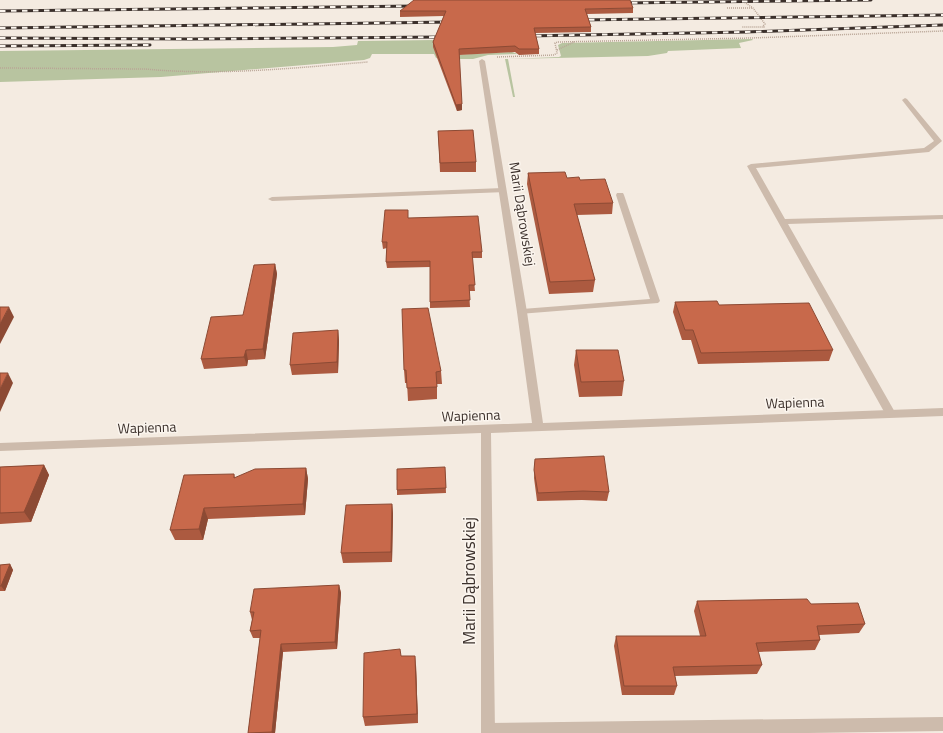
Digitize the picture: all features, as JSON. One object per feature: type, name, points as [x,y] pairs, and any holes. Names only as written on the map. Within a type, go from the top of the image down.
[{"type":"street","name":"Marii Dąbrowskiej","points":[[482,61],[522,312],[538,427]]},
{"type":"street","points":[[891,414],[750,166],[926,150],[938,141],[905,100]]},
{"type":"street","points":[[272,199],[503,190]]},
{"type":"street","points":[[522,312],[656,301],[620,195]]},
{"type":"street","points":[[782,222],[943,217]]},
{"type":"street","name":"Wapienna","points":[[0,447],[943,412]]},
{"type":"street","name":"Marii Dąbrowskiej","points":[[486,429],[488,732]]},
{"type":"street","points":[[488,732],[943,724]]},
{"type":"path","points":[[741,0],[753,8],[764,24],[764,27],[742,27]]},
{"type":"path","points":[[727,8],[753,8]]},
{"type":"path","points":[[557,50],[555,43],[576,41],[742,38],[943,31]]},
{"type":"path","points":[[482,61],[482,59],[489,57],[554,55],[557,53],[557,50],[576,41]]},
{"type":"path","points":[[0,68],[145,69],[167,71],[262,70],[368,62]]},
{"type":"green space","points":[[435,40],[453,55],[512,52],[518,54],[488,55],[473,59],[442,59],[436,58],[434,54],[372,54],[370,58],[364,60],[161,77],[0,82],[0,51],[333,47],[357,45],[358,41]]},
{"type":"green space","points":[[753,40],[739,43],[741,48],[668,51],[667,53],[648,56],[508,59],[515,97],[513,97],[505,59],[559,57],[561,56],[558,45],[562,43]]},
{"type":"building","points":[[414,0],[630,0],[633,8],[585,9],[591,27],[534,28],[539,49],[519,49],[515,46],[459,49],[462,104],[456,105],[433,42],[446,11],[400,11]]},
{"type":"building","points":[[473,130],[476,162],[440,163],[438,131]]},
{"type":"building","points":[[565,172],[567,178],[579,177],[580,180],[605,179],[613,203],[574,204],[595,280],[550,282],[528,173]]},
{"type":"building","points":[[385,210],[408,210],[408,218],[478,216],[482,252],[472,252],[475,285],[469,285],[470,300],[430,302],[430,261],[386,262],[387,242],[382,242]]},
{"type":"building","points":[[275,264],[263,349],[246,350],[244,357],[201,359],[211,317],[243,315],[254,265]]},
{"type":"building","points":[[717,301],[719,305],[809,303],[833,350],[701,353],[693,330],[685,330],[675,302]]},
{"type":"building","points":[[0,307],[9,307],[0,324]]},
{"type":"building","points":[[428,308],[441,371],[436,372],[437,387],[407,388],[406,370],[404,370],[402,309]]},
{"type":"building","points":[[338,330],[337,362],[290,365],[293,333]]},
{"type":"building","points":[[576,350],[618,350],[624,381],[581,382]]},
{"type":"building","points":[[0,373],[8,373],[0,389]]},
{"type":"building","points":[[604,456],[609,492],[583,491],[538,493],[534,470],[535,459]]},
{"type":"building","points":[[44,465],[24,512],[0,513],[0,467]]},
{"type":"building","points":[[445,467],[446,488],[397,490],[397,469]]},
{"type":"building","points":[[306,468],[303,504],[204,508],[199,529],[170,530],[184,475],[234,474],[234,478],[255,469]]},
{"type":"building","points":[[392,504],[391,552],[341,553],[346,505]]},
{"type":"building","points":[[10,564],[1,586],[0,586],[0,565]]},
{"type":"building","points":[[339,585],[335,642],[281,644],[272,732],[248,733],[261,630],[250,631],[254,612],[250,612],[254,589]]},
{"type":"building","points":[[807,599],[811,604],[858,603],[865,624],[817,626],[820,640],[756,643],[762,665],[673,667],[677,686],[624,686],[616,636],[706,636],[697,601]]},
{"type":"building","points":[[400,649],[401,656],[415,656],[417,714],[363,717],[364,653]]},
{"type":"railway","points":[[621,3],[871,0]]},
{"type":"railway","points":[[0,11],[417,6]]},
{"type":"railway","points":[[578,20],[943,15]]},
{"type":"railway","points":[[0,28],[452,22]]},
{"type":"railway","points":[[525,36],[746,32],[943,25]]},
{"type":"railway","points":[[0,38],[193,39],[445,37]]},
{"type":"railway","points":[[0,46],[150,45]]}]
